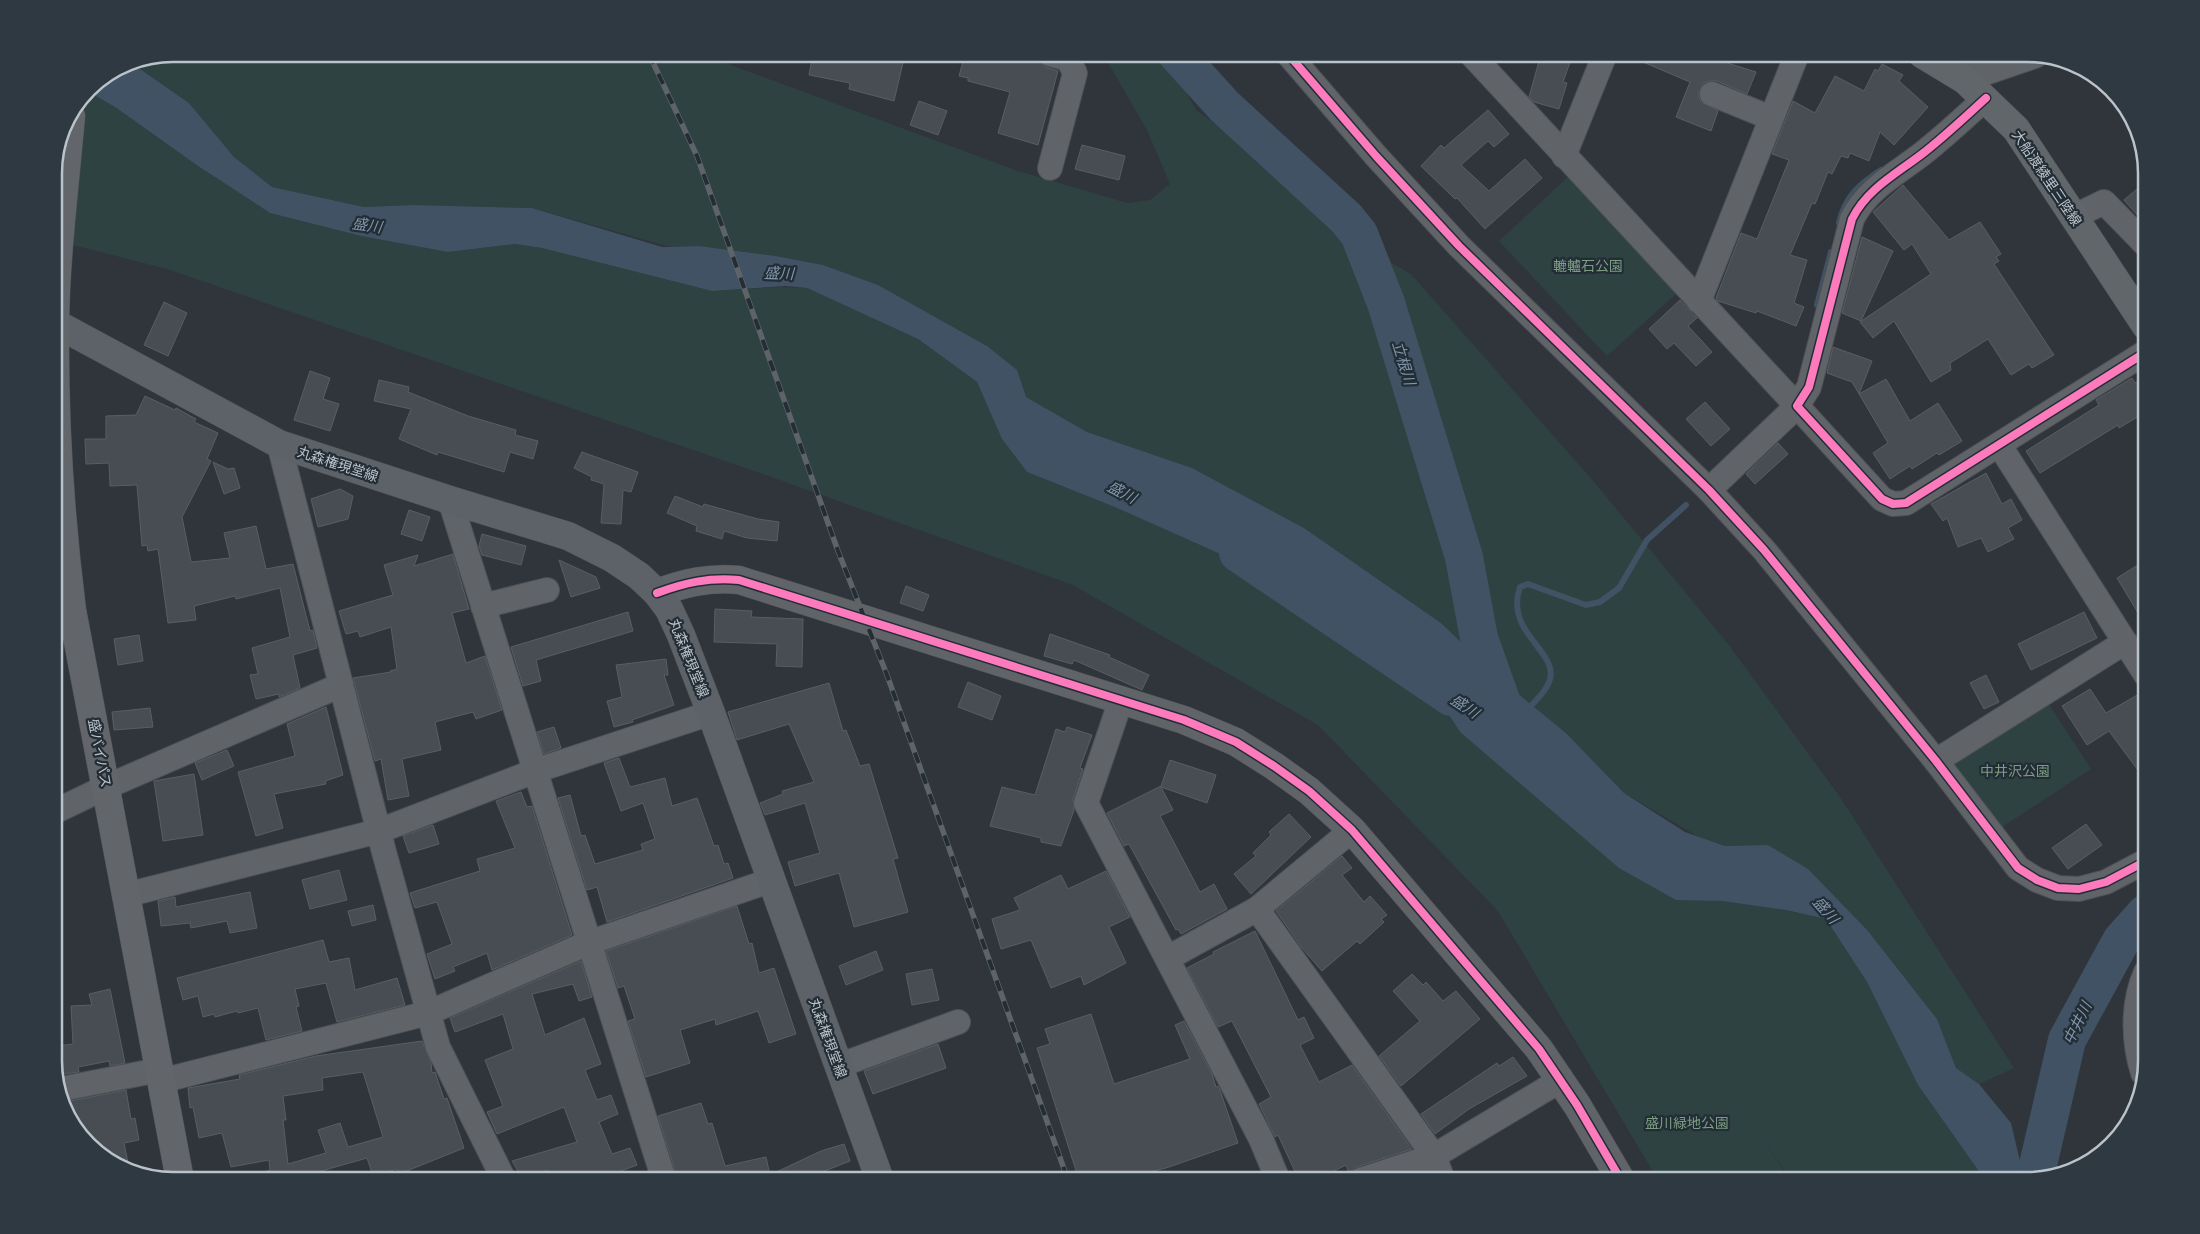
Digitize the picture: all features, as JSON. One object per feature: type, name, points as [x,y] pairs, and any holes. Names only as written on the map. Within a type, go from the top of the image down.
[{"type":"highway","name":"盛バイパス","points":[[63,205],[69,136]]},
{"type":"highway","name":"盛バイパス","points":[[63,564],[178,1172]]},
{"type":"main road","name":"大船渡綾里三陸線","points":[[1937,63],[1965,80],[1986,98],[2016,129],[2137,313]]},
{"type":"main road","name":"丸森権現堂線","points":[[63,326],[279,444],[568,536],[618,562],[639,576],[657,593],[668,609],[681,635],[711,713],[877,1172]]},
{"type":"street","points":[[1050,168],[1075,73],[1070,63]]},
{"type":"street","points":[[1296,63],[1376,156],[1459,246],[1709,490],[1764,550],[1936,761],[2018,868],[2037,880],[2058,888],[2079,889],[2106,882],[2138,865]]},
{"type":"street","points":[[1479,63],[1882,499],[1893,504],[1906,503],[2000,446],[2137,358]]},
{"type":"street","points":[[1564,156],[1601,63]]},
{"type":"street","points":[[1699,301],[1793,63]]},
{"type":"street","points":[[1965,80],[1979,63]]},
{"type":"street","points":[[1965,80],[2015,63]]},
{"type":"street","points":[[1712,94],[1771,118]]},
{"type":"street","points":[[1709,490],[1797,406],[1809,387],[1852,219],[1859,205],[1871,192],[1923,154],[1986,98]]},
{"type":"street","points":[[2073,217],[2104,202],[2137,236]]},
{"type":"street","points":[[279,444],[379,831],[438,1048],[500,1172]]},
{"type":"street","points":[[2000,446],[2138,662]]},
{"type":"street","points":[[450,500],[661,1172]]},
{"type":"street","points":[[657,593],[688,582],[720,578],[739,580],[1184,720],[1236,742],[1308,791],[1352,830],[1539,1050],[1561,1080],[1616,1172]]},
{"type":"street","points":[[483,606],[547,590]]},
{"type":"street","points":[[1936,761],[2125,642]]},
{"type":"street","points":[[63,808],[106,787],[341,685]]},
{"type":"street","points":[[1121,700],[1086,803],[1261,1139],[1275,1172]]},
{"type":"street","points":[[126,895],[379,831],[535,771],[711,713]]},
{"type":"street","points":[[1168,958],[1257,909],[1352,830]]},
{"type":"street","points":[[66,1088],[160,1076],[428,1013],[588,942],[772,880]]},
{"type":"street","points":[[1257,909],[1434,1156],[1440,1172]]},
{"type":"street","points":[[2138,996],[2136,1041],[2138,1050]]},
{"type":"street","points":[[838,1066],[958,1022]]},
{"type":"street","points":[[1385,1172],[1434,1156],[1561,1080]]},
{"type":"green space","points":[[166,63],[725,63],[1018,171],[1127,203],[1150,200],[1170,184],[1147,130],[1108,63],[1169,63],[1197,111],[1262,156],[1353,241],[1411,274],[1594,482],[1728,644],[1840,797],[2014,1068],[1979,1084],[1956,1068],[1937,1019],[1868,931],[1768,845],[1725,846],[1699,837],[1624,793],[1566,733],[1500,679],[1441,623],[1304,528],[1192,468],[1087,432],[1026,397],[987,346],[878,285],[823,265],[776,256],[699,246],[667,246],[532,208],[414,205],[364,207],[272,187],[234,157],[189,103],[139,68]]},
{"type":"green space","name":"盛川緑地公園","points":[[95,95],[115,107],[198,166],[270,213],[361,236],[448,252],[515,244],[542,248],[712,291],[780,287],[807,288],[918,339],[977,382],[1002,439],[1027,472],[1117,508],[1310,594],[1367,626],[1438,698],[1460,732],[1676,900],[1723,900],[1786,910],[1826,919],[1867,982],[1918,1085],[1979,1172],[1786,1172],[1756,1129],[1785,1172],[1653,1172],[1498,911],[1318,725],[1073,585],[763,474],[167,269],[63,242],[63,159],[66,145],[74,124],[85,106]]},
{"type":"green space","name":"轆轤石公園","points":[[1569,176],[1677,293],[1607,356],[1499,241]]},
{"type":"green space","name":"中井沢公園","points":[[2048,703],[2091,769],[1999,829],[1949,766]]},
{"type":"water","points":[[139,68],[189,103],[234,157],[272,187],[364,207],[414,205],[532,208],[662,247],[699,246],[776,256],[823,265],[878,285],[987,346],[1017,370],[1026,397],[1087,432],[1192,468],[1304,528],[1441,623],[1500,679],[1566,733],[1624,793],[1685,832],[1725,846],[1768,845],[1808,869],[1868,931],[1937,1019],[1956,1068],[1979,1084],[2011,1123],[2020,1161],[2028,1172],[1979,1172],[1918,1085],[1867,982],[1826,919],[1786,910],[1723,901],[1676,900],[1619,868],[1460,732],[1438,698],[1367,626],[1310,594],[1117,508],[1027,472],[1002,439],[977,382],[918,339],[807,288],[786,286],[712,291],[542,248],[515,244],[448,252],[361,236],[270,213],[198,166],[115,107],[95,95],[112,81]]},
{"type":"building","points":[[811,63],[903,63],[894,101],[849,89],[850,83],[809,75]]},
{"type":"building","points":[[963,63],[1041,63],[1046,67],[1058,71],[1038,145],[998,133],[1010,92],[968,81],[968,78],[959,76]]},
{"type":"building","points":[[1538,63],[1570,63],[1563,82],[1567,83],[1559,109],[1534,102],[1529,97]]},
{"type":"building","points":[[1645,63],[1728,63],[1756,72],[1747,94],[1717,81],[1703,83],[1698,95],[1701,102],[1718,111],[1711,131],[1676,117],[1690,82]]},
{"type":"building","points":[[1882,64],[1903,75],[1899,81],[1928,107],[1894,145],[1880,132],[1869,161],[1850,153],[1848,158],[1841,156],[1832,174],[1828,172],[1815,204],[1812,203],[1790,255],[1807,260],[1794,303],[1804,307],[1796,326],[1757,311],[1756,313],[1718,301],[1716,298],[1741,233],[1757,239],[1789,160],[1772,154],[1793,101],[1815,113],[1835,76],[1864,91],[1875,69],[1878,71]]},
{"type":"building","points":[[919,101],[947,111],[938,135],[910,125]]},
{"type":"building","points":[[1488,110],[1509,134],[1494,147],[1488,141],[1461,165],[1489,191],[1525,159],[1542,178],[1485,229],[1457,198],[1455,199],[1421,166],[1441,145],[1444,148]]},
{"type":"building","points":[[1082,145],[1125,156],[1119,180],[1075,169]]},
{"type":"building","points":[[1903,185],[1949,240],[1980,222],[2001,254],[1996,257],[1999,261],[1994,264],[2054,355],[2032,368],[2029,364],[2011,375],[1988,339],[1950,363],[1951,370],[1931,382],[1894,321],[1873,338],[1860,322],[1931,274],[1912,244],[1904,250],[1873,212]]},
{"type":"building","points":[[2137,189],[2137,215],[2124,200]]},
{"type":"building","points":[[1862,237],[1893,251],[1861,321],[1842,313]]},
{"type":"building","points":[[1680,300],[1697,318],[1688,326],[1712,352],[1696,366],[1674,343],[1667,349],[1649,329]]},
{"type":"building","points":[[164,302],[187,313],[168,356],[144,345]]},
{"type":"building","points":[[1833,347],[1872,361],[1859,394],[1852,382],[1827,373]]},
{"type":"building","points":[[310,371],[330,378],[323,399],[339,404],[330,431],[294,420]]},
{"type":"building","points":[[2132,378],[2135,383],[2137,382],[2137,417],[2119,428],[2118,425],[2040,473],[2026,451],[2099,405],[2096,400]]},
{"type":"building","points":[[1886,379],[1910,421],[1938,403],[1962,441],[1939,455],[1937,453],[1912,469],[1910,466],[1890,479],[1873,453],[1888,443],[1859,394]]},
{"type":"building","points":[[379,380],[409,387],[408,392],[468,416],[516,430],[515,435],[538,441],[533,459],[510,452],[504,472],[438,452],[437,455],[399,439],[411,409],[374,401]]},
{"type":"building","points":[[145,396],[175,410],[176,408],[196,419],[194,422],[218,433],[207,459],[211,461],[182,517],[191,562],[230,558],[224,533],[256,526],[266,569],[293,564],[310,631],[313,630],[317,648],[293,655],[300,688],[279,697],[279,694],[256,699],[250,675],[258,674],[252,648],[290,637],[280,588],[236,599],[235,596],[194,606],[196,620],[168,623],[158,549],[148,551],[147,545],[142,546],[137,485],[110,486],[109,463],[86,464],[85,439],[106,439],[106,416],[136,415]]},
{"type":"building","points":[[1705,402],[1730,429],[1711,446],[1686,419]]},
{"type":"building","points":[[1778,443],[1788,454],[1755,484],[1746,474]]},
{"type":"building","points":[[582,452],[638,472],[631,492],[623,490],[621,524],[601,523],[604,484],[591,480],[592,477],[574,468]]},
{"type":"building","points":[[213,462],[228,469],[234,468],[240,488],[224,494]]},
{"type":"building","points":[[1986,473],[2002,504],[2011,499],[2022,520],[2008,528],[2014,539],[1988,552],[1981,538],[1958,547],[1947,518],[1943,521],[1931,504]]},
{"type":"building","points":[[340,489],[353,496],[348,519],[318,527],[311,499]]},
{"type":"building","points":[[675,496],[703,507],[704,504],[758,519],[779,522],[777,541],[747,538],[724,531],[722,539],[696,531],[697,526],[667,513]]},
{"type":"building","points":[[409,510],[430,517],[422,541],[401,534]]},
{"type":"building","points":[[482,534],[526,546],[521,565],[482,555],[479,546]]},
{"type":"building","points":[[453,554],[469,609],[452,613],[466,663],[485,656],[502,710],[476,719],[473,712],[435,722],[441,750],[402,759],[409,796],[388,800],[381,759],[375,761],[353,678],[391,672],[397,669],[391,627],[360,637],[358,631],[346,634],[339,611],[393,595],[384,565],[418,555],[414,566]]},
{"type":"building","points":[[559,560],[596,577],[600,588],[571,597]]},
{"type":"building","points":[[2137,565],[2137,612],[2117,578]]},
{"type":"building","points":[[906,586],[929,595],[923,611],[900,603]]},
{"type":"building","points":[[715,609],[752,611],[751,617],[803,619],[802,667],[776,666],[777,644],[714,642]]},
{"type":"building","points":[[628,612],[633,631],[536,660],[541,681],[523,686],[511,647]]},
{"type":"building","points":[[2084,612],[2097,638],[2031,670],[2018,644]]},
{"type":"building","points":[[1050,634],[1110,655],[1109,657],[1149,675],[1142,690],[1074,660],[1072,664],[1044,656]]},
{"type":"building","points":[[139,635],[143,661],[118,665],[114,639]]},
{"type":"building","points":[[666,659],[668,675],[664,675],[674,705],[632,720],[633,722],[614,727],[607,701],[622,697],[616,665]]},
{"type":"building","points":[[1986,675],[1999,702],[1984,709],[1970,683]]},
{"type":"building","points":[[968,682],[1001,696],[992,720],[958,707]]},
{"type":"building","points":[[829,683],[843,731],[846,730],[860,766],[869,764],[898,858],[893,859],[908,912],[854,927],[839,873],[795,886],[788,862],[820,853],[805,803],[765,815],[760,803],[783,794],[782,791],[814,782],[789,724],[737,740],[728,712]]},
{"type":"building","points":[[2090,689],[2106,713],[2138,695],[2138,770],[2109,731],[2087,745],[2062,706]]},
{"type":"building","points":[[326,707],[343,775],[325,781],[326,784],[274,794],[283,828],[256,836],[238,772],[295,756],[287,724]]},
{"type":"building","points":[[150,708],[153,727],[114,730],[112,712]]},
{"type":"building","points":[[554,727],[561,748],[544,754],[537,732]]},
{"type":"building","points":[[1067,727],[1092,735],[1080,768],[1083,769],[1073,799],[1074,810],[1061,846],[1041,842],[1041,838],[990,826],[1002,787],[1035,795],[1056,729],[1065,732]]},
{"type":"building","points":[[227,750],[234,766],[202,780],[195,763]]},
{"type":"building","points":[[619,758],[630,787],[665,778],[672,806],[697,798],[714,846],[718,845],[724,864],[728,863],[733,878],[607,922],[597,887],[587,890],[558,798],[570,795],[581,836],[585,835],[595,864],[643,850],[641,844],[655,839],[643,803],[621,811],[604,763]]},
{"type":"building","points":[[1170,760],[1216,775],[1207,803],[1161,787],[1173,810],[1160,816],[1200,892],[1214,884],[1227,909],[1181,934],[1178,929],[1176,930],[1129,844],[1124,846],[1107,813],[1161,786]]},
{"type":"building","points":[[194,774],[203,835],[163,841],[154,781]]},
{"type":"building","points":[[521,792],[527,807],[532,806],[572,935],[492,970],[487,953],[453,967],[455,971],[435,979],[427,954],[452,944],[437,902],[415,908],[410,893],[480,871],[477,859],[515,848],[496,801]]},
{"type":"building","points":[[1289,814],[1311,837],[1251,894],[1234,874],[1256,856],[1253,853],[1271,835],[1269,832]]},
{"type":"building","points":[[2086,824],[2102,845],[2068,869],[2052,848]]},
{"type":"building","points":[[433,825],[439,844],[409,853],[403,836]]},
{"type":"building","points":[[1342,856],[1352,868],[1342,875],[1364,902],[1370,896],[1387,915],[1381,919],[1384,922],[1360,944],[1357,941],[1322,971],[1302,948],[1276,911]]},
{"type":"building","points":[[339,870],[347,900],[310,909],[302,880]]},
{"type":"building","points":[[1106,871],[1130,917],[1109,927],[1126,963],[1084,985],[1081,976],[1051,988],[1031,940],[1001,949],[992,919],[1020,910],[1014,898],[1061,875],[1068,889]]},
{"type":"building","points":[[250,892],[257,928],[230,933],[227,921],[191,928],[190,923],[161,926],[158,901],[175,897],[176,907]]},
{"type":"building","points":[[373,905],[376,920],[352,926],[348,911]]},
{"type":"building","points":[[737,906],[749,944],[752,943],[759,973],[774,968],[796,1034],[769,1043],[758,1011],[716,1025],[715,1019],[680,1030],[690,1063],[646,1077],[628,1021],[635,1019],[624,986],[618,988],[606,951]]},
{"type":"building","points":[[1255,931],[1298,1020],[1304,1017],[1314,1038],[1300,1045],[1319,1082],[1352,1065],[1412,1149],[1357,1167],[1350,1172],[1346,1165],[1332,1172],[1295,1172],[1278,1135],[1275,1137],[1259,1104],[1271,1097],[1232,1021],[1218,1027],[1187,968],[1214,954],[1213,952]]},
{"type":"building","points":[[323,940],[329,962],[349,958],[355,990],[397,978],[405,1005],[337,1022],[326,983],[295,989],[299,1006],[296,1007],[302,1031],[266,1040],[258,1008],[215,1017],[214,1014],[203,1017],[198,996],[183,1000],[177,978]]},
{"type":"building","points":[[876,951],[883,970],[846,985],[839,966]]},
{"type":"building","points":[[581,961],[592,997],[579,1001],[573,984],[532,994],[545,1035],[584,1018],[601,1064],[585,1070],[597,1100],[611,1095],[618,1114],[599,1122],[612,1154],[630,1148],[637,1165],[618,1172],[548,1172],[548,1170],[542,1172],[518,1172],[512,1161],[577,1142],[564,1107],[497,1134],[487,1112],[503,1106],[485,1060],[513,1049],[503,1014],[455,1032],[450,1018]]},
{"type":"building","points":[[932,969],[939,1000],[912,1005],[906,974]]},
{"type":"building","points":[[1412,974],[1423,985],[1426,982],[1443,1001],[1456,991],[1480,1019],[1401,1086],[1379,1056],[1420,1021],[1393,991]]},
{"type":"building","points":[[110,989],[125,1063],[110,1066],[109,1061],[78,1067],[79,1072],[64,1074],[63,1045],[73,1044],[71,1006],[92,1005],[89,994]]},
{"type":"building","points":[[1091,1014],[1114,1084],[1190,1059],[1175,1025],[1184,1021],[1212,1074],[1216,1087],[1218,1086],[1220,1090],[1238,1143],[1166,1168],[1148,1172],[1076,1172],[1037,1048],[1050,1044],[1045,1029]]},
{"type":"building","points":[[422,1041],[431,1063],[432,1073],[435,1072],[444,1099],[447,1098],[464,1148],[404,1172],[398,1172],[397,1169],[387,1172],[372,1172],[367,1158],[318,1172],[263,1172],[270,1170],[269,1160],[231,1167],[222,1133],[199,1138],[193,1107],[190,1108],[188,1088],[240,1079],[239,1075],[316,1056]],"holes":[[[363,1072],[383,1137],[348,1147],[340,1123],[318,1130],[326,1153],[288,1164],[283,1120],[286,1120],[283,1096],[323,1090],[322,1078]]]},
{"type":"building","points":[[938,1044],[946,1068],[873,1094],[864,1071]]},
{"type":"building","points":[[1513,1057],[1527,1076],[1469,1109],[1435,1134],[1421,1114],[1497,1063],[1499,1066]]},
{"type":"building","points":[[126,1090],[131,1119],[135,1118],[139,1140],[124,1143],[128,1161],[112,1153],[90,1134],[81,1122],[70,1101]]},
{"type":"building","points":[[701,1103],[708,1124],[712,1123],[725,1166],[766,1157],[769,1172],[676,1172],[658,1116]]},
{"type":"building","points":[[844,1144],[850,1161],[822,1172],[776,1172],[821,1151]]},
{"type":"waterway","name":"立根川","points":[[1185,63],[1224,106],[1346,218],[1359,234],[1386,303],[1464,557],[1479,638],[1507,717]]},
{"type":"waterway","points":[[1839,223],[1849,198],[1860,186],[1881,170]]},
{"type":"waterway","points":[[1817,305],[1831,252]]},
{"type":"waterway","points":[[1527,710],[1546,688],[1550,679],[1550,669],[1546,659],[1525,629],[1519,616],[1517,603],[1520,587],[1528,584],[1586,605],[1600,602],[1619,588],[1647,540],[1686,505]]},
{"type":"waterway","name":"盛川","points":[[1238,553],[1451,697]]},
{"type":"waterway","name":"中井川","points":[[2037,1171],[2067,1040],[2121,941],[2138,922]]},
{"type":"railway","points":[[653,63],[697,156],[838,551],[887,675],[1065,1172]]},
{"type":"cycle path","points":[[1296,63],[1376,156],[1459,246],[1709,490],[1764,550],[1936,761],[2018,868],[2037,880],[2058,888],[2079,889],[2106,882],[2138,865]]},
{"type":"cycle path","points":[[1986,98],[1930,147],[1883,183],[1858,208],[1852,219],[1809,387],[1797,406],[1882,499],[1893,504],[1906,503],[2137,358]]},
{"type":"cycle path","points":[[657,593],[697,582],[717,579],[739,580],[1184,720],[1236,742],[1309,791],[1352,830],[1539,1049],[1577,1105],[1616,1172]]}]
